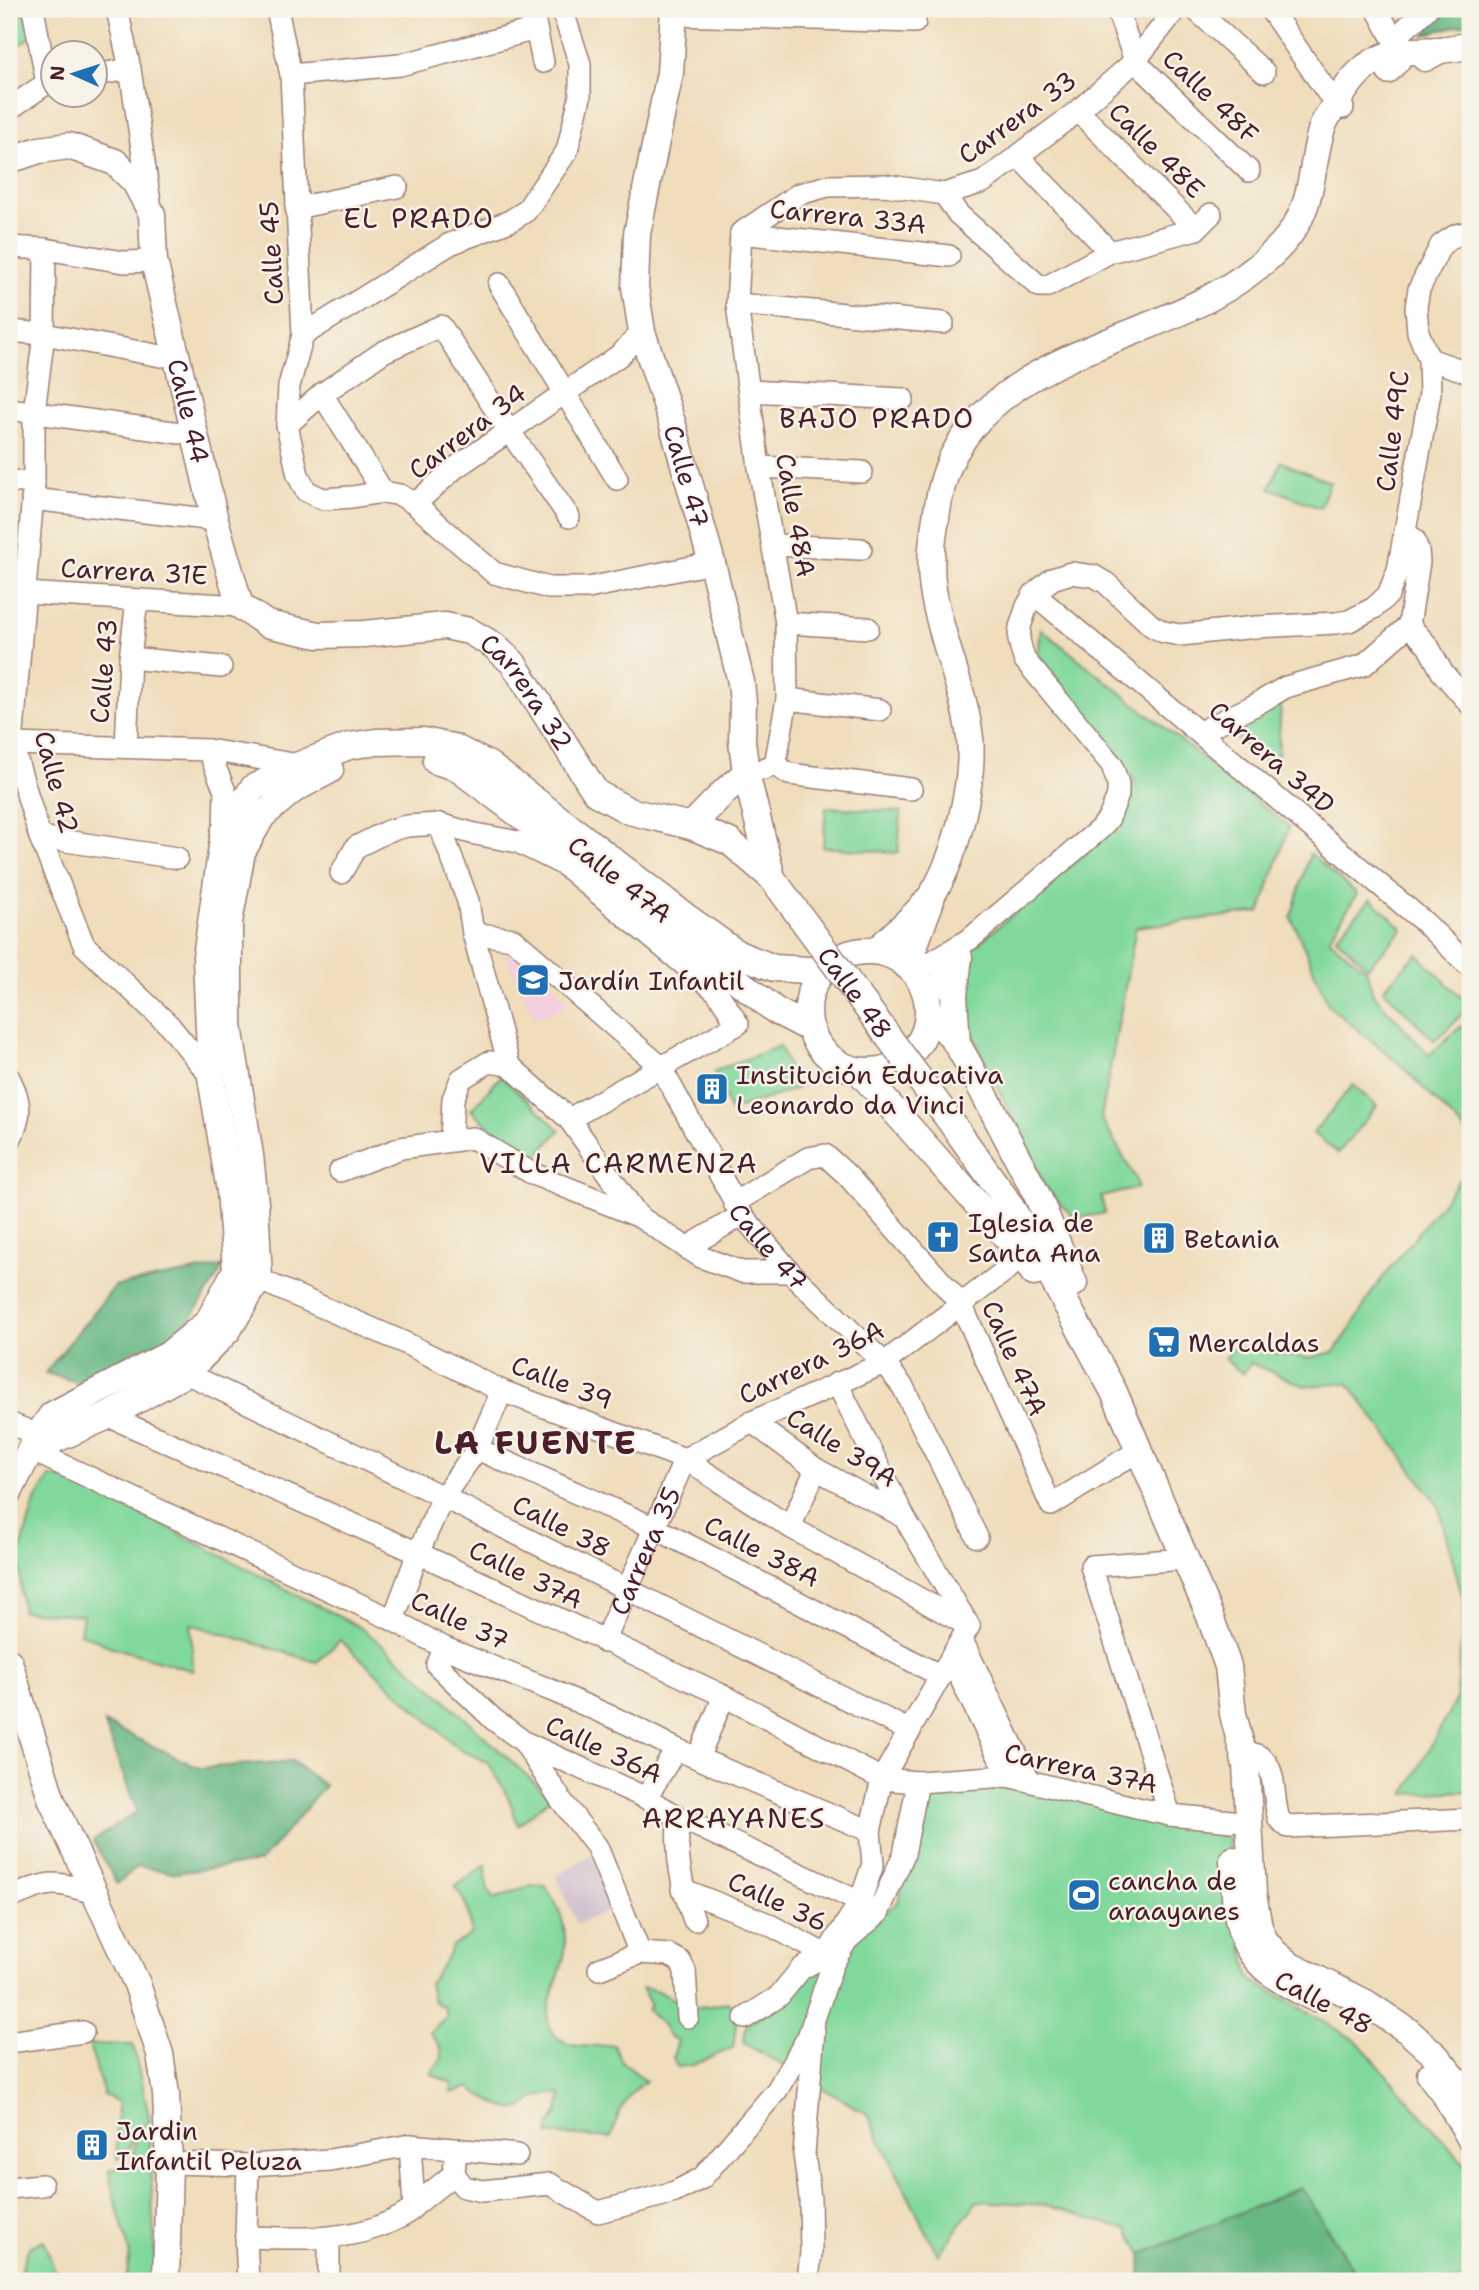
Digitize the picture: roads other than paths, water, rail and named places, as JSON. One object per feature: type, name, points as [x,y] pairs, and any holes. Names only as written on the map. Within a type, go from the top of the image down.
[{"type":"main road","name":"Calle 47","points":[[674,12],[670,73],[638,234],[635,287],[642,332],[672,422],[712,563],[741,682],[742,741],[746,773],[772,878]]},
{"type":"main road","points":[[911,969],[934,892],[960,826],[968,789],[970,761],[966,715],[936,606],[932,575],[934,533],[941,490],[953,455],[975,424],[1000,398],[1017,386],[1075,357],[1208,301],[1257,268],[1282,244],[1306,206],[1319,138],[1335,110],[1366,86],[1394,55],[1470,46]]},
{"type":"main road","name":"Calle 44","points":[[9,160],[39,150],[69,146],[115,162],[135,182],[152,214],[154,261],[215,520],[240,606]]},
{"type":"main road","name":"Carrera 32","points":[[240,606],[267,624],[318,635],[364,634],[445,626],[469,631],[493,645],[513,663],[596,793],[629,811],[691,826],[730,842],[772,878]]},
{"type":"main road","points":[[247,1274],[211,1077],[206,957],[224,832],[253,788],[299,765],[349,746],[423,740],[453,747],[489,765],[738,954],[774,968],[825,971]]},
{"type":"main road","points":[[44,1441],[108,1416],[187,1373],[228,1330],[247,1274],[255,1203],[229,1026],[229,922],[242,852],[262,816],[293,790],[333,768],[393,755],[420,756],[456,767],[676,932],[776,1011],[811,1029]]},
{"type":"main road","points":[[691,826],[725,790],[746,773]]},
{"type":"main road","name":"Calle 48","points":[[772,878],[1003,1195],[1110,1372],[1114,1392],[1209,1614],[1228,1666],[1233,1714],[1246,1765],[1255,1913],[1265,1941],[1291,1966],[1366,2003],[1408,2031],[1436,2056],[1470,2102]]},
{"type":"main road","points":[[876,951],[934,892]]},
{"type":"main road","points":[[957,1044],[954,996],[964,948]]},
{"type":"main road","points":[[876,951],[896,958],[911,969],[927,1002],[926,1029],[910,1054],[885,1069],[859,1071],[832,1059],[817,1043],[811,1029],[809,1003],[815,985],[825,971],[844,956],[876,951]]},
{"type":"main road","name":"Calle 48","points":[[927,1002],[957,1044],[1038,1198],[1040,1254],[1051,1299],[1130,1456],[1166,1517]]},
{"type":"main road","name":"Calle 48","points":[[859,1071],[1040,1254]]},
{"type":"main road","points":[[9,1492],[44,1441],[52,1415],[168,1355],[208,1322],[247,1274]]},
{"type":"main road","points":[[9,1662],[52,1801],[137,1984],[160,2054],[166,2094],[169,2163],[166,2281]]},
{"type":"main road","name":"Calle 48","points":[[1233,1714],[1228,1769],[1237,1914],[1252,1955],[1281,1982],[1366,2023],[1402,2048],[1437,2083],[1470,2138]]},
{"type":"street","points":[[33,9],[40,38]]},
{"type":"street","name":"Calle 44","points":[[117,9],[130,69],[152,214]]},
{"type":"street","name":"Calle 45","points":[[278,9],[290,75],[303,335],[289,386],[287,425],[298,475],[306,491]]},
{"type":"street","points":[[303,335],[450,244],[510,221],[526,211],[567,151],[580,97],[580,64],[562,9]]},
{"type":"street","points":[[1117,9],[1135,61]]},
{"type":"street","name":"Carrera 33","points":[[741,233],[799,194],[828,187],[884,185],[944,194],[983,182],[1078,111],[1135,61],[1176,9]]},
{"type":"street","points":[[1195,9],[1264,72]]},
{"type":"street","points":[[1270,9],[1335,110]]},
{"type":"street","points":[[1377,9],[1394,55]]},
{"type":"street","points":[[1394,55],[1427,9]]},
{"type":"street","points":[[674,12],[915,15]]},
{"type":"street","points":[[290,75],[400,65],[534,19],[543,62]]},
{"type":"street","name":"Calle 48F","points":[[1135,61],[1249,171]]},
{"type":"street","points":[[108,73],[130,69]]},
{"type":"street","points":[[9,109],[38,91]]},
{"type":"street","name":"Calle 48E","points":[[1078,111],[1203,221],[1110,252]]},
{"type":"street","points":[[944,194],[958,214],[1039,286],[1048,286],[1110,252],[1018,156]]},
{"type":"street","points":[[296,208],[397,187]]},
{"type":"street","name":"Carrera 33A","points":[[741,233],[949,256]]},
{"type":"street","name":"Calle 48A","points":[[741,233],[737,304],[759,467],[786,623],[787,699],[775,765]]},
{"type":"street","name":"Calle 49C","points":[[1034,594],[1052,579],[1071,573],[1094,576],[1106,583],[1152,626],[1180,635],[1256,627],[1336,623],[1362,615],[1388,595],[1405,533],[1430,393],[1429,359],[1418,332],[1416,307],[1419,289],[1441,245],[1463,234]]},
{"type":"street","points":[[9,247],[52,250],[124,262],[154,261]]},
{"type":"street","name":"Calle 42","points":[[52,250],[34,412],[33,491],[18,559],[24,593],[15,630],[12,744],[40,837],[84,945],[169,1025],[211,1077]]},
{"type":"street","points":[[499,284],[617,479]]},
{"type":"street","points":[[737,304],[943,323]]},
{"type":"street","points":[[287,425],[322,394],[383,352],[441,326],[569,517]]},
{"type":"street","points":[[9,331],[44,334],[161,356]]},
{"type":"street","name":"Carrera 34","points":[[306,491],[323,499],[352,498],[383,492],[400,495],[415,504],[455,468],[620,355],[642,332]]},
{"type":"street","points":[[1429,359],[1470,373]]},
{"type":"street","points":[[748,391],[902,399]]},
{"type":"street","points":[[322,394],[383,492]]},
{"type":"street","points":[[9,409],[180,433]]},
{"type":"street","points":[[759,467],[862,472]]},
{"type":"street","points":[[9,481],[33,491],[215,520]]},
{"type":"street","points":[[415,504],[494,573],[549,588],[588,588],[712,563]]},
{"type":"street","points":[[1200,732],[1286,687],[1364,665],[1409,625],[1419,562],[1414,539],[1405,533]]},
{"type":"street","points":[[774,545],[862,549]]},
{"type":"street","name":"Carrera 31E","points":[[24,593],[240,606]]},
{"type":"street","points":[[927,1002],[964,948],[1091,838],[1109,818],[1118,795],[1118,784],[1112,765],[1024,659],[1019,640],[1020,627],[1034,594]]},
{"type":"street","name":"Carrera 34D","points":[[1034,594],[1424,922],[1470,967]]},
{"type":"street","name":"Calle 43","points":[[126,746],[130,658],[138,600]]},
{"type":"street","points":[[786,623],[868,628]]},
{"type":"street","points":[[1409,625],[1428,646],[1442,672],[1470,704]]},
{"type":"street","points":[[130,658],[221,667]]},
{"type":"street","points":[[787,699],[880,710]]},
{"type":"street","points":[[12,744],[208,750],[299,765]]},
{"type":"street","points":[[208,750],[225,791],[224,832]]},
{"type":"street","points":[[746,773],[775,765],[789,774],[911,789]]},
{"type":"street","points":[[341,873],[356,847],[388,831],[407,826],[439,824],[468,901],[473,933],[509,1065],[569,1119],[638,1216]]},
{"type":"street","name":"Calle 47A","points":[[439,824],[518,842],[564,865],[717,992],[738,1024],[660,1066]]},
{"type":"street","points":[[40,837],[177,858]]},
{"type":"street","name":"Calle 47","points":[[473,933],[513,939],[660,1066],[738,1209],[790,1272],[884,1363],[903,1387],[977,1537]]},
{"type":"street","points":[[911,969],[964,948]]},
{"type":"street","points":[[451,1140],[453,1099],[461,1079],[489,1062],[509,1065]]},
{"type":"street","points":[[569,1119],[660,1066]]},
{"type":"street","points":[[9,1078],[19,1096],[19,1117],[9,1142]]},
{"type":"street","points":[[340,1171],[401,1148],[472,1138],[533,1174],[638,1216],[701,1257],[742,1272],[790,1272]]},
{"type":"street","name":"Calle 47A","points":[[738,1209],[808,1158],[825,1154],[847,1175],[961,1304],[1051,1505],[1130,1456]]},
{"type":"street","points":[[686,1248],[738,1209]]},
{"type":"street","name":"Carrera 36A","points":[[685,1459],[752,1422],[884,1363],[961,1304],[1040,1254]]},
{"type":"street","name":"Calle 39","points":[[247,1274],[403,1342],[502,1391],[685,1459],[790,1527],[965,1633]]},
{"type":"street","name":"Calle 38","points":[[187,1373],[443,1497],[910,1731]]},
{"type":"street","points":[[836,1383],[904,1517],[965,1616],[965,1633],[1019,1778]]},
{"type":"street","points":[[393,1620],[443,1497],[477,1449],[502,1391]]},
{"type":"street","name":"Calle 37A","points":[[108,1416],[418,1553],[724,1696],[882,1779],[918,1782]]},
{"type":"street","name":"Calle 39A","points":[[752,1422],[816,1469],[904,1517]]},
{"type":"street","name":"Calle 37","points":[[9,1423],[393,1620],[441,1656],[553,1691],[628,1724],[676,1749],[870,1830]]},
{"type":"street","name":"Calle 38A","points":[[477,1449],[655,1528],[946,1667]]},
{"type":"street","name":"Carrera 35","points":[[604,1642],[685,1459]]},
{"type":"street","points":[[790,1527],[816,1469]]},
{"type":"street","points":[[1170,1815],[1091,1566],[1185,1559]]},
{"type":"street","points":[[869,1908],[873,1864],[870,1830],[882,1779],[965,1633]]},
{"type":"street","name":"Calle 36A","points":[[441,1656],[492,1719],[524,1742],[646,1798],[677,1817],[869,1908]]},
{"type":"street","points":[[946,1667],[1019,1778]]},
{"type":"street","points":[[698,1758],[724,1696]]},
{"type":"street","points":[[524,1742],[561,1800],[597,1847],[640,1953]]},
{"type":"street","points":[[646,1798],[676,1749]]},
{"type":"street","points":[[1243,1752],[1258,1754],[1268,1764],[1279,1819],[1288,1827],[1470,1819]]},
{"type":"street","name":"Carrera 37A","points":[[918,1782],[1019,1778],[1170,1815],[1232,1821]]},
{"type":"street","points":[[745,2018],[778,1997],[801,1969],[826,1955],[869,1908],[904,1854],[918,1782]]},
{"type":"street","points":[[677,1817],[676,1852],[682,1889],[694,1920]]},
{"type":"street","points":[[9,1898],[44,1884],[56,1883],[96,1894]]},
{"type":"street","name":"Calle 36","points":[[682,1889],[766,1923],[826,1955],[847,1940],[869,1908]]},
{"type":"street","points":[[456,2149],[454,2174],[464,2187],[482,2191],[550,2184],[598,2212],[675,2192],[702,2178],[777,2090],[815,2021],[833,1963],[847,1940]]},
{"type":"street","points":[[598,1969],[640,1953],[669,1955],[680,1961],[685,1971],[688,2017]]},
{"type":"street","points":[[807,2281],[811,2252],[810,2198],[804,2154],[815,2021]]},
{"type":"street","points":[[9,2042],[83,2032]]},
{"type":"street","points":[[169,2163],[248,2165],[330,2160],[410,2145],[517,2155]]},
{"type":"street","points":[[410,2145],[414,2206]]},
{"type":"street","points":[[248,2165],[248,2281]]},
{"type":"street","points":[[246,2237],[329,2238],[376,2229],[409,2213],[454,2174]]},
{"type":"street","points":[[9,2188],[43,2185]]},
{"type":"street","points":[[328,2281],[329,2238]]},
{"type":"place","name":"Jardín Infantil","points":[[533,980]]},
{"type":"place","name":"Institución Educativa Leonardo da Vinci","points":[[712,1089]]},
{"type":"place","name":"Iglesia de Santa Ana","points":[[943,1237]]},
{"type":"place","name":"Betania","points":[[1159,1238]]},
{"type":"place","name":"Mercaldas","points":[[1164,1342]]},
{"type":"place","name":"cancha de araayanes","points":[[1084,1895]]},
{"type":"place","name":"Jardin Infantil Peluza","points":[[92,2145]]},
{"type":"district","name":"EL PRADO","points":[[419,218]]},
{"type":"district","name":"BAJO PRADO","points":[[877,418]]},
{"type":"district","name":"VILLA CARMENZA","points":[[619,1163]]},
{"type":"district","name":"LA FUENTE","points":[[536,1442]]},
{"type":"district","name":"ARRAYANES","points":[[734,1818]]}]
